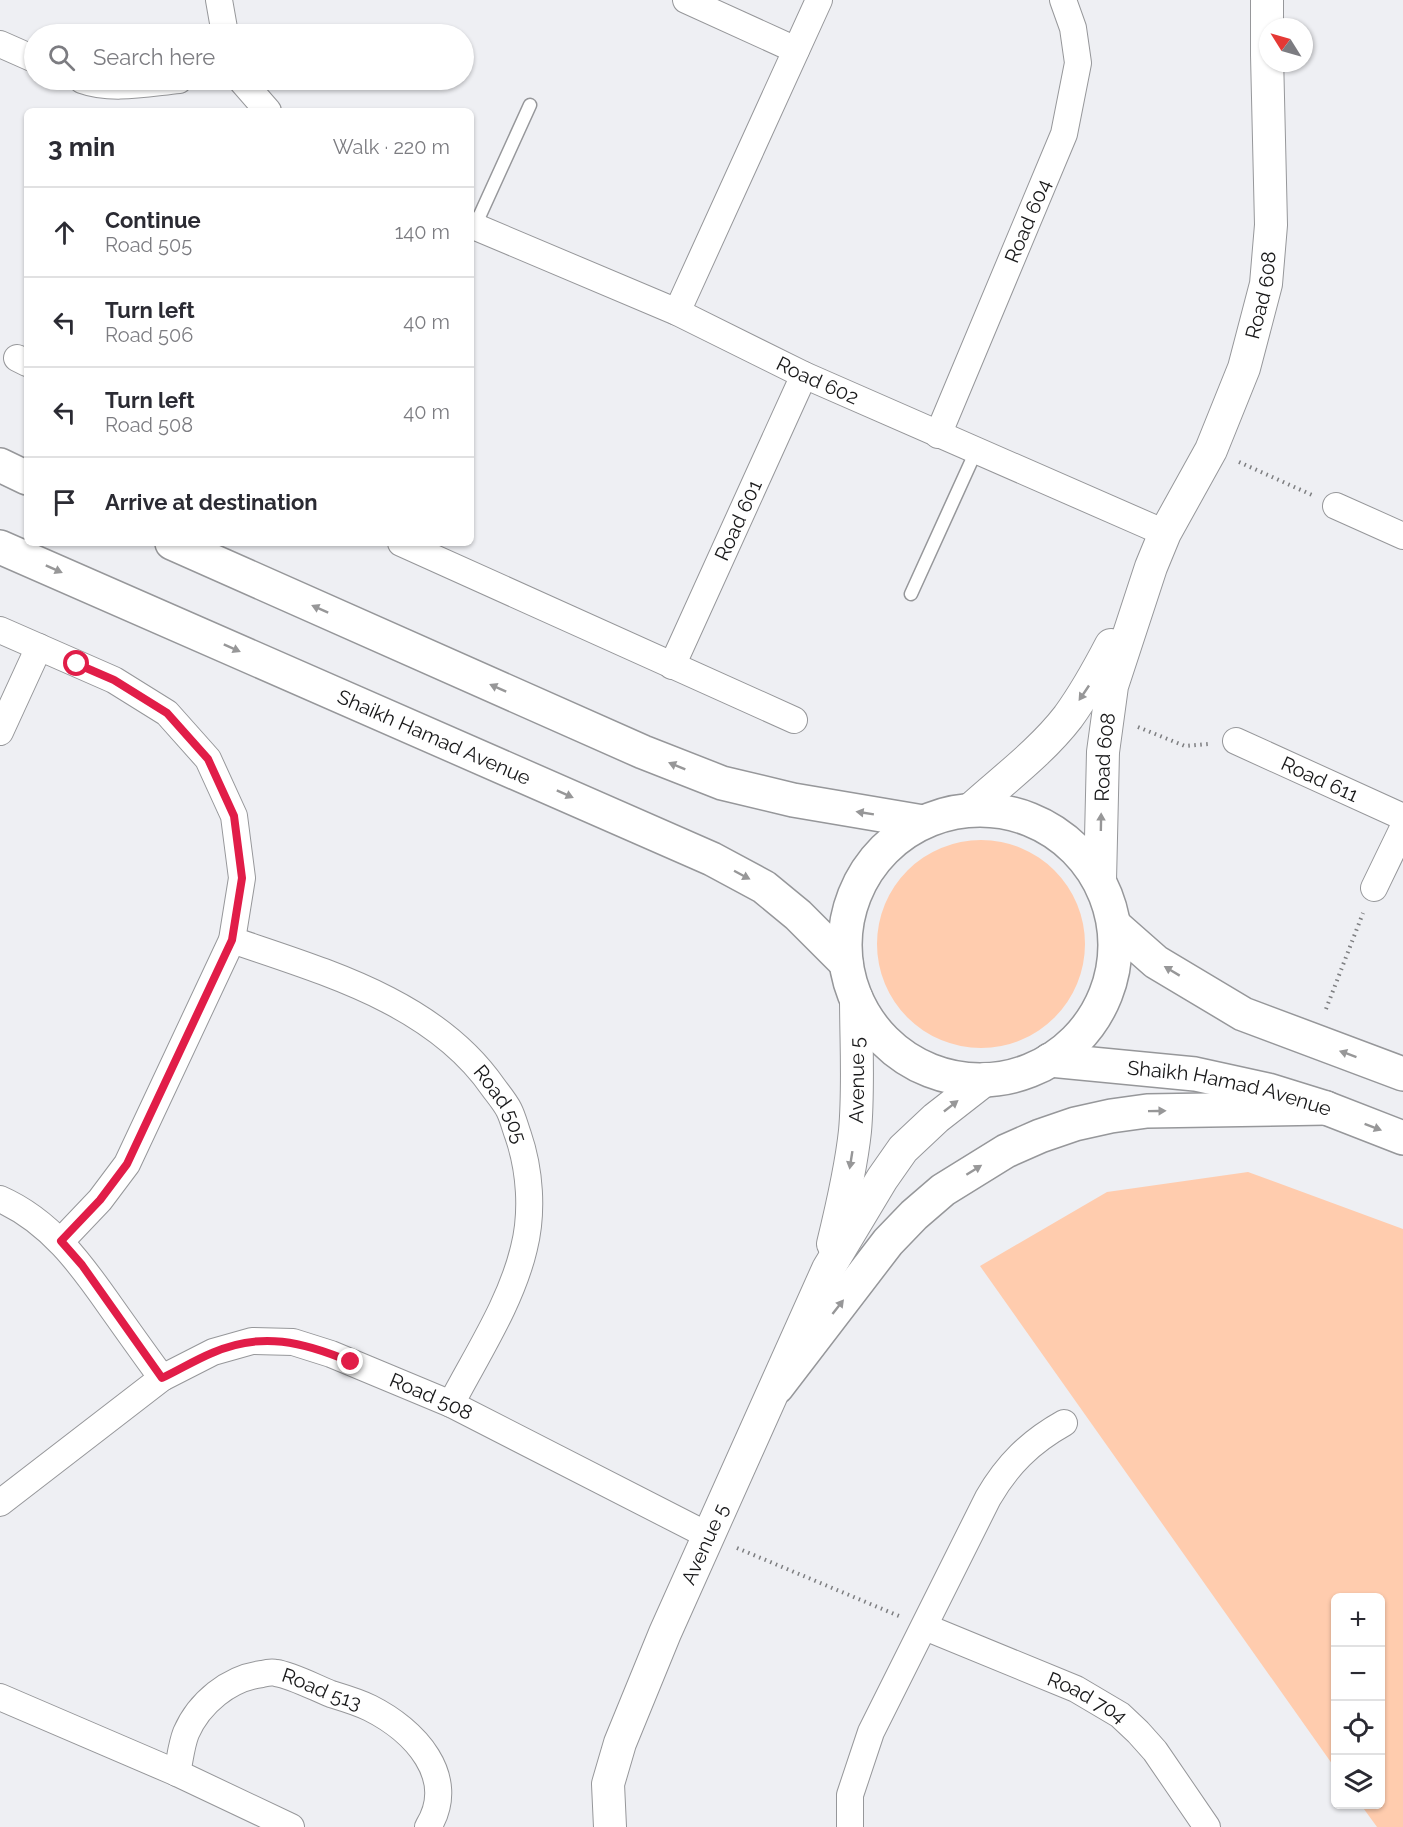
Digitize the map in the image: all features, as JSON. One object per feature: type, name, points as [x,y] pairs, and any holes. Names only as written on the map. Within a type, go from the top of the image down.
[{"type":"main road","points":[[0,465],[24,477]]},
{"type":"main road","points":[[179,546],[643,752],[722,783],[793,800],[923,822]]},
{"type":"main road","name":"Shaikh Hamad Avenue","points":[[0,547],[712,859],[764,886],[798,915],[846,963]]},
{"type":"main road","points":[[970,810],[1014,813],[1035,820],[1071,844],[1088,861],[1100,881],[1109,902],[1114,925],[1115,951],[1112,977],[1102,1002],[1083,1031],[1071,1044],[1032,1070],[1012,1076],[986,1079],[944,1075],[921,1067],[900,1054],[882,1038],[867,1019],[856,997],[846,963],[845,939],[849,914],[856,892],[868,870],[902,834],[923,822],[946,814],[970,810]]},
{"type":"main road","points":[[1114,925],[1156,962],[1244,1014],[1403,1074]]},
{"type":"main road","name":"Shaikh Hamad Avenue","points":[[1050,1060],[1195,1074],[1268,1090],[1326,1108],[1403,1138]]},
{"type":"main road","points":[[777,1387],[888,1242],[914,1215],[951,1185],[1006,1150],[1075,1124],[1147,1111],[1326,1108]]},
{"type":"street","points":[[219,0],[223,24]]},
{"type":"street","points":[[686,0],[795,50]]},
{"type":"street","points":[[677,312],[819,0]]},
{"type":"street","name":"Road 604","points":[[938,435],[1064,134],[1078,63],[1073,28],[1063,0]]},
{"type":"street","name":"Road 608","points":[[1100,881],[1103,752],[1112,686],[1151,567],[1165,533],[1211,450],[1244,368],[1266,284],[1271,225],[1267,0]]},
{"type":"street","points":[[0,44],[24,55]]},
{"type":"street","points":[[250,90],[265,108]]},
{"type":"street","name":"Road 602","points":[[474,225],[677,312],[804,375],[1165,533]]},
{"type":"street","name":"Road 601","points":[[672,666],[804,375]]},
{"type":"street","points":[[1336,506],[1403,536]]},
{"type":"street","points":[[408,546],[794,720]]},
{"type":"street","name":"Road 608","points":[[970,810],[1029,757],[1067,718],[1096,673],[1151,567]]},
{"type":"street","points":[[0,630],[114,680],[167,713],[208,759],[234,816],[242,878],[232,940],[127,1164],[100,1200],[61,1241]]},
{"type":"street","points":[[0,732],[39,647]]},
{"type":"street","name":"Road 611","points":[[1236,741],[1403,816]]},
{"type":"street","points":[[1374,888],[1403,828]]},
{"type":"street","name":"Road 505","points":[[232,940],[348,981],[391,1002],[440,1032],[479,1066],[508,1108],[526,1157],[530,1202],[525,1246],[511,1289],[450,1404]]},
{"type":"street","name":"Avenue 5","points":[[828,1269],[851,1165],[855,1130],[856,997]]},
{"type":"street","name":"Avenue 5","points":[[610,1827],[608,1784],[620,1743],[664,1633],[777,1387],[828,1269],[882,1179],[903,1149],[936,1118],[986,1079]]},
{"type":"street","points":[[0,1199],[35,1219],[61,1241],[82,1265],[162,1378]]},
{"type":"street","name":"Road 508","points":[[0,1503],[162,1378],[213,1352],[252,1341],[293,1342],[331,1354],[450,1404],[709,1536]]},
{"type":"street","points":[[850,1827],[850,1795],[863,1753],[876,1722],[999,1479],[1028,1446],[1064,1423]]},
{"type":"street","name":"Road 704","points":[[925,1627],[1076,1689],[1120,1715],[1155,1751],[1205,1826]]},
{"type":"street","name":"Road 513","points":[[177,1773],[187,1732],[208,1701],[221,1691],[250,1676],[275,1672],[371,1709],[401,1729],[427,1754],[438,1781],[440,1795],[428,1827]]},
{"type":"street","points":[[0,1697],[177,1773],[291,1827]]},
{"type":"lane","points":[[474,223],[530,105]]},
{"type":"lane","points":[[911,594],[976,451]]},
{"type":"path","points":[[1211,450],[1336,506]]},
{"type":"path","points":[[1108,716],[1185,746],[1236,741]]},
{"type":"path","points":[[1313,1041],[1374,888]]},
{"type":"path","points":[[709,1536],[925,1627]]},
{"type":"shaded area","points":[[981,840],[1001,842],[1021,848],[1047,864],[1061,878],[1077,904],[1083,924],[1085,944],[1083,964],[1077,984],[1061,1010],[1047,1024],[1021,1040],[1001,1046],[981,1048],[961,1046],[941,1040],[915,1024],[901,1010],[885,984],[879,964],[877,944],[879,924],[885,904],[901,878],[915,864],[941,848],[961,842]]},
{"type":"shaded area","points":[[1248,1172],[1403,1229],[1403,1827],[1377,1827],[1364,1809],[1385,1809],[1385,1593],[1331,1593],[1331,1762],[980,1266],[1107,1192]]},
{"type":"route","points":[[77,664],[114,680],[167,713],[208,759],[234,816],[242,878],[232,940],[127,1164],[100,1200],[61,1241],[82,1265],[162,1378],[213,1352],[252,1341],[293,1342],[351,1362]]}]
